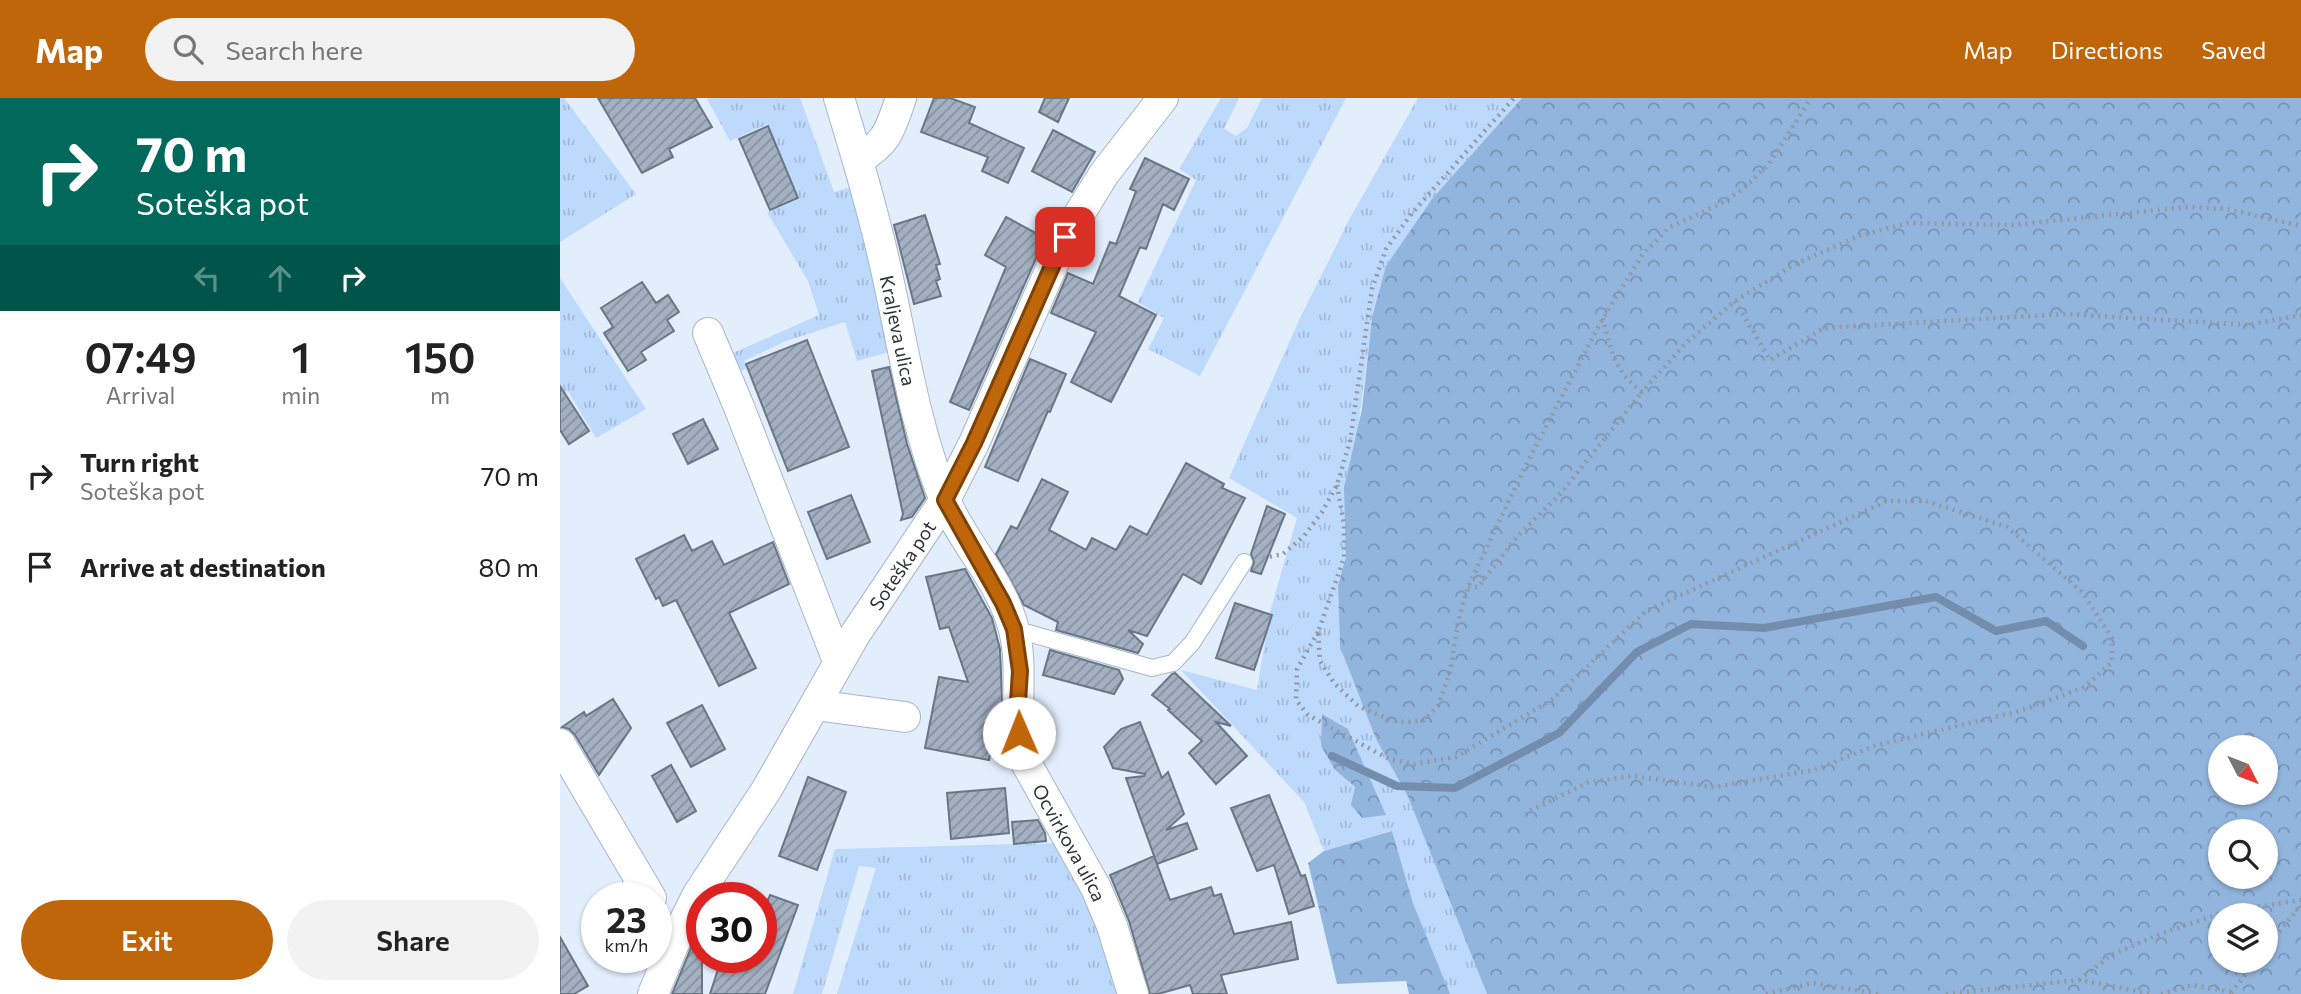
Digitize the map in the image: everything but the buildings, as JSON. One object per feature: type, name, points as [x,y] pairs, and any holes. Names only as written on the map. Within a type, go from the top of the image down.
[{"type":"street","name":"Kraljeva ulica","points":[[839,98],[883,254],[926,443],[945,500]]},
{"type":"street","points":[[858,160],[876,149],[890,131],[901,98]]},
{"type":"street","name":"Soteška pot","points":[[653,994],[698,894],[767,789],[838,661],[945,500],[974,443],[1065,237],[1104,174],[1163,98]]},
{"type":"street","points":[[708,333],[838,661]]},
{"type":"street","name":"Ocvirkova ulica","points":[[945,500],[1003,603],[1014,629],[1020,671],[1017,718],[1020,748],[1096,888],[1112,926],[1133,994]]},
{"type":"street","points":[[815,705],[905,717]]},
{"type":"street","points":[[560,744],[642,882]]},
{"type":"street","points":[[672,929],[677,936]]},
{"type":"lane","points":[[1014,629],[1152,668],[1173,663],[1192,643],[1244,562]]},
{"type":"path","points":[[1244,562],[1283,554],[1304,536],[1322,512],[1337,485],[1350,442],[1372,289],[1386,249],[1412,213],[1514,98]]},
{"type":"path","points":[[1318,632],[1320,661],[1334,683],[1358,706],[1393,721],[1411,722],[1424,720],[1438,706],[1450,672],[1458,622],[1468,587],[1525,467],[1603,318],[1643,254],[1670,227],[1720,204],[1743,189],[1769,164],[1811,98]]},
{"type":"path","points":[[1468,587],[1478,587],[1516,538],[1562,493],[1642,392],[1685,344],[1735,301],[1796,264],[1859,236],[1908,223],[2013,225],[2187,207],[2227,209],[2301,226]]},
{"type":"path","points":[[1735,301],[1770,360],[1824,328],[2066,314],[2248,325],[2301,316]]},
{"type":"path","points":[[1603,318],[1613,357],[1626,380],[1642,392]]},
{"type":"path","points":[[1337,485],[1344,524],[1344,558],[1318,632],[1297,669],[1296,700],[1308,715],[1389,759],[1413,764],[1455,757],[1553,699],[1646,611],[1887,501],[1926,501],[2007,527],[2082,592],[2112,638],[2112,662],[2085,687],[2020,711],[1874,746],[1814,770],[1714,787],[1632,776],[1589,782],[1525,813]]},
{"type":"path","points":[[2278,932],[2301,902]]},
{"type":"path","points":[[2079,980],[2113,954],[2163,933],[2224,912],[2301,902]]},
{"type":"path","points":[[2161,994],[2192,985],[2231,993],[2247,973]]},
{"type":"path","points":[[1946,994],[2079,980],[2153,994]]},
{"type":"path","points":[[1766,994],[1813,983],[1879,994]]},
{"type":"green space","points":[[560,98],[564,98],[636,194],[560,242]]},
{"type":"green space","points":[[800,98],[834,192],[852,187],[896,350],[857,361],[845,322],[786,341],[744,361],[747,368],[734,375],[726,356],[819,315],[808,281],[767,212],[800,199],[768,124],[730,141],[707,99]]},
{"type":"green space","points":[[1221,98],[1239,98],[1224,129],[1236,136],[1247,128],[1262,98],[1346,98],[1200,376],[1148,349],[1164,318],[1138,302],[1196,180],[1179,169]]},
{"type":"green space","points":[[1418,98],[1522,98],[1497,127],[1372,319],[1346,525],[1346,557],[1338,585],[1340,647],[1376,739],[1408,797],[1487,994],[1450,994],[1413,903],[1392,831],[1324,851],[1304,802],[1181,670],[1257,690],[1270,612],[1297,518],[1229,478],[1300,318],[1350,218]],"holes":[[[1348,729],[1385,814],[1335,770]]]},
{"type":"green space","points":[[1522,98],[2301,98],[2301,994],[1487,994],[1408,797],[1376,739],[1340,647],[1338,585],[1346,557],[1344,488],[1362,409],[1372,318],[1386,266],[1432,199]]},
{"type":"green space","points":[[560,278],[646,409],[596,438],[568,391],[560,396]]},
{"type":"green space","points":[[1322,714],[1348,729],[1386,815],[1362,818],[1351,805],[1355,787],[1335,770],[1321,746]]},
{"type":"green space","points":[[1392,831],[1413,903],[1450,994],[1409,994],[1406,981],[1337,984],[1308,863],[1324,851]]},
{"type":"green space","points":[[1058,843],[1081,881],[1122,994],[837,994],[876,868],[859,866],[822,994],[793,994],[835,849]]},
{"type":"waterway","points":[[1332,756],[1397,786],[1455,788],[1559,733],[1637,652],[1691,624],[1764,628],[1936,597],[1996,631],[2046,621],[2083,646]]},
{"type":"route","points":[[1019,733],[1017,718],[1020,671],[1014,629],[1003,603],[945,500],[974,443],[1065,237]]}]
